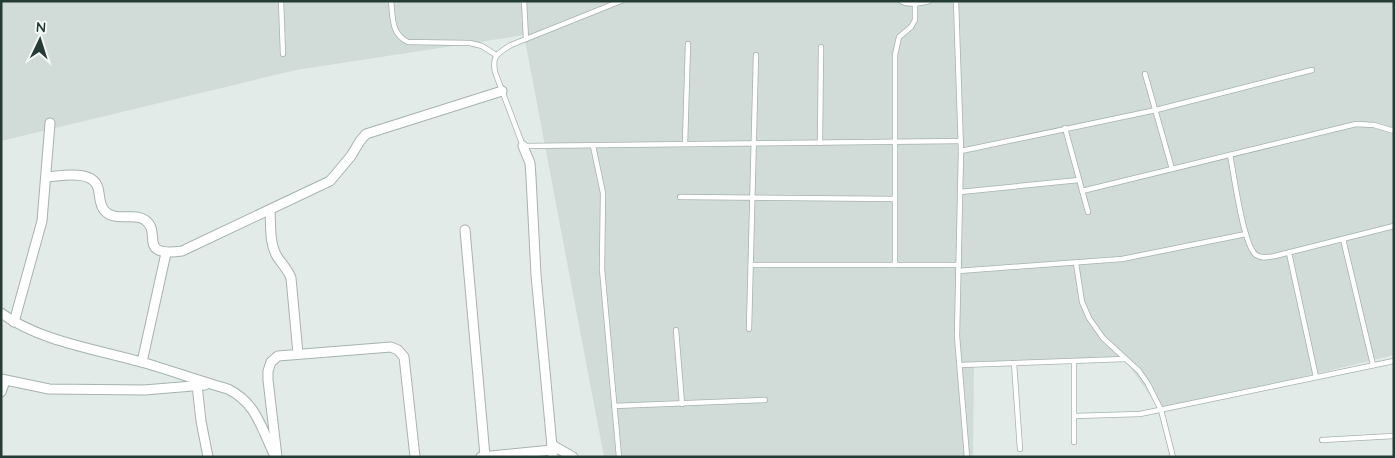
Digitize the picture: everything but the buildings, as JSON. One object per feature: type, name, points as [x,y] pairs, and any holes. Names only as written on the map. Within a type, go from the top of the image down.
[{"type":"street","points":[[46,177],[75,175],[91,178],[96,182],[104,211],[110,215],[139,218],[146,221],[151,229],[154,245],[159,250],[166,253],[182,251],[330,181],[348,161],[366,134],[502,92]]},
{"type":"street","points":[[14,322],[42,221],[50,124]]},
{"type":"street","points":[[523,146],[530,163],[532,177],[536,275],[552,450]]},
{"type":"street","points":[[270,210],[274,250],[292,278],[298,354]]},
{"type":"street","points":[[465,230],[485,456]]},
{"type":"street","points":[[142,362],[166,253]]},
{"type":"street","points":[[1,313],[14,322],[42,334],[90,349],[142,362],[228,389],[240,395],[250,404],[276,457]]},
{"type":"street","points":[[276,457],[268,371],[271,362],[278,356],[391,347],[398,350],[404,357],[408,376],[415,457]]},
{"type":"street","points":[[1,392],[3,380],[49,389],[144,390],[210,384]]},
{"type":"street","points":[[197,385],[208,457]]},
{"type":"street","points":[[481,457],[552,450],[573,457]]},
{"type":"lane","points":[[282,1],[283,54]]},
{"type":"lane","points":[[391,1],[394,26],[396,33],[401,39],[408,42],[470,43],[482,46],[496,55]]},
{"type":"lane","points":[[524,1],[526,39]]},
{"type":"lane","points":[[621,1],[526,39],[496,55],[493,62],[495,72],[523,146],[961,141]]},
{"type":"lane","points":[[901,1],[904,4],[929,1]]},
{"type":"lane","points":[[956,1],[961,141],[957,336],[967,457]]},
{"type":"lane","points":[[895,265],[894,142],[896,44],[899,37],[911,27],[915,20],[915,4]]},
{"type":"lane","points":[[685,144],[688,44]]},
{"type":"lane","points":[[820,143],[821,47]]},
{"type":"lane","points":[[749,329],[756,55]]},
{"type":"lane","points":[[961,151],[1156,110],[1312,70]]},
{"type":"lane","points":[[1145,74],[1172,169]]},
{"type":"lane","points":[[1082,191],[1356,124],[1374,125],[1394,131]]},
{"type":"lane","points":[[1065,128],[1088,212]]},
{"type":"lane","points":[[593,146],[603,193],[602,269],[619,457]]},
{"type":"lane","points":[[1230,155],[1246,234],[1254,254],[1260,257],[1289,253],[1394,226]]},
{"type":"lane","points":[[960,192],[1079,180]]},
{"type":"lane","points":[[680,197],[895,198]]},
{"type":"lane","points":[[958,271],[1122,259],[1246,234]]},
{"type":"lane","points":[[1343,239],[1373,365]]},
{"type":"lane","points":[[1289,253],[1316,377]]},
{"type":"lane","points":[[1076,263],[1082,302],[1089,318],[1103,338],[1125,360],[1139,370],[1148,384],[1161,410],[1173,457]]},
{"type":"lane","points":[[751,264],[958,265]]},
{"type":"lane","points":[[676,330],[682,404]]},
{"type":"lane","points":[[960,365],[1125,360]]},
{"type":"lane","points":[[1074,361],[1074,442]]},
{"type":"lane","points":[[1074,416],[1133,414],[1161,410],[1394,361]]},
{"type":"lane","points":[[1014,363],[1020,449]]},
{"type":"lane","points":[[614,406],[765,400]]},
{"type":"lane","points":[[1322,440],[1394,436]]},
{"type":"shaded area","points":[[1,1],[1394,1],[1394,355],[1161,411],[1123,357],[974,362],[973,457],[604,457],[524,35],[296,70],[1,141]]}]
